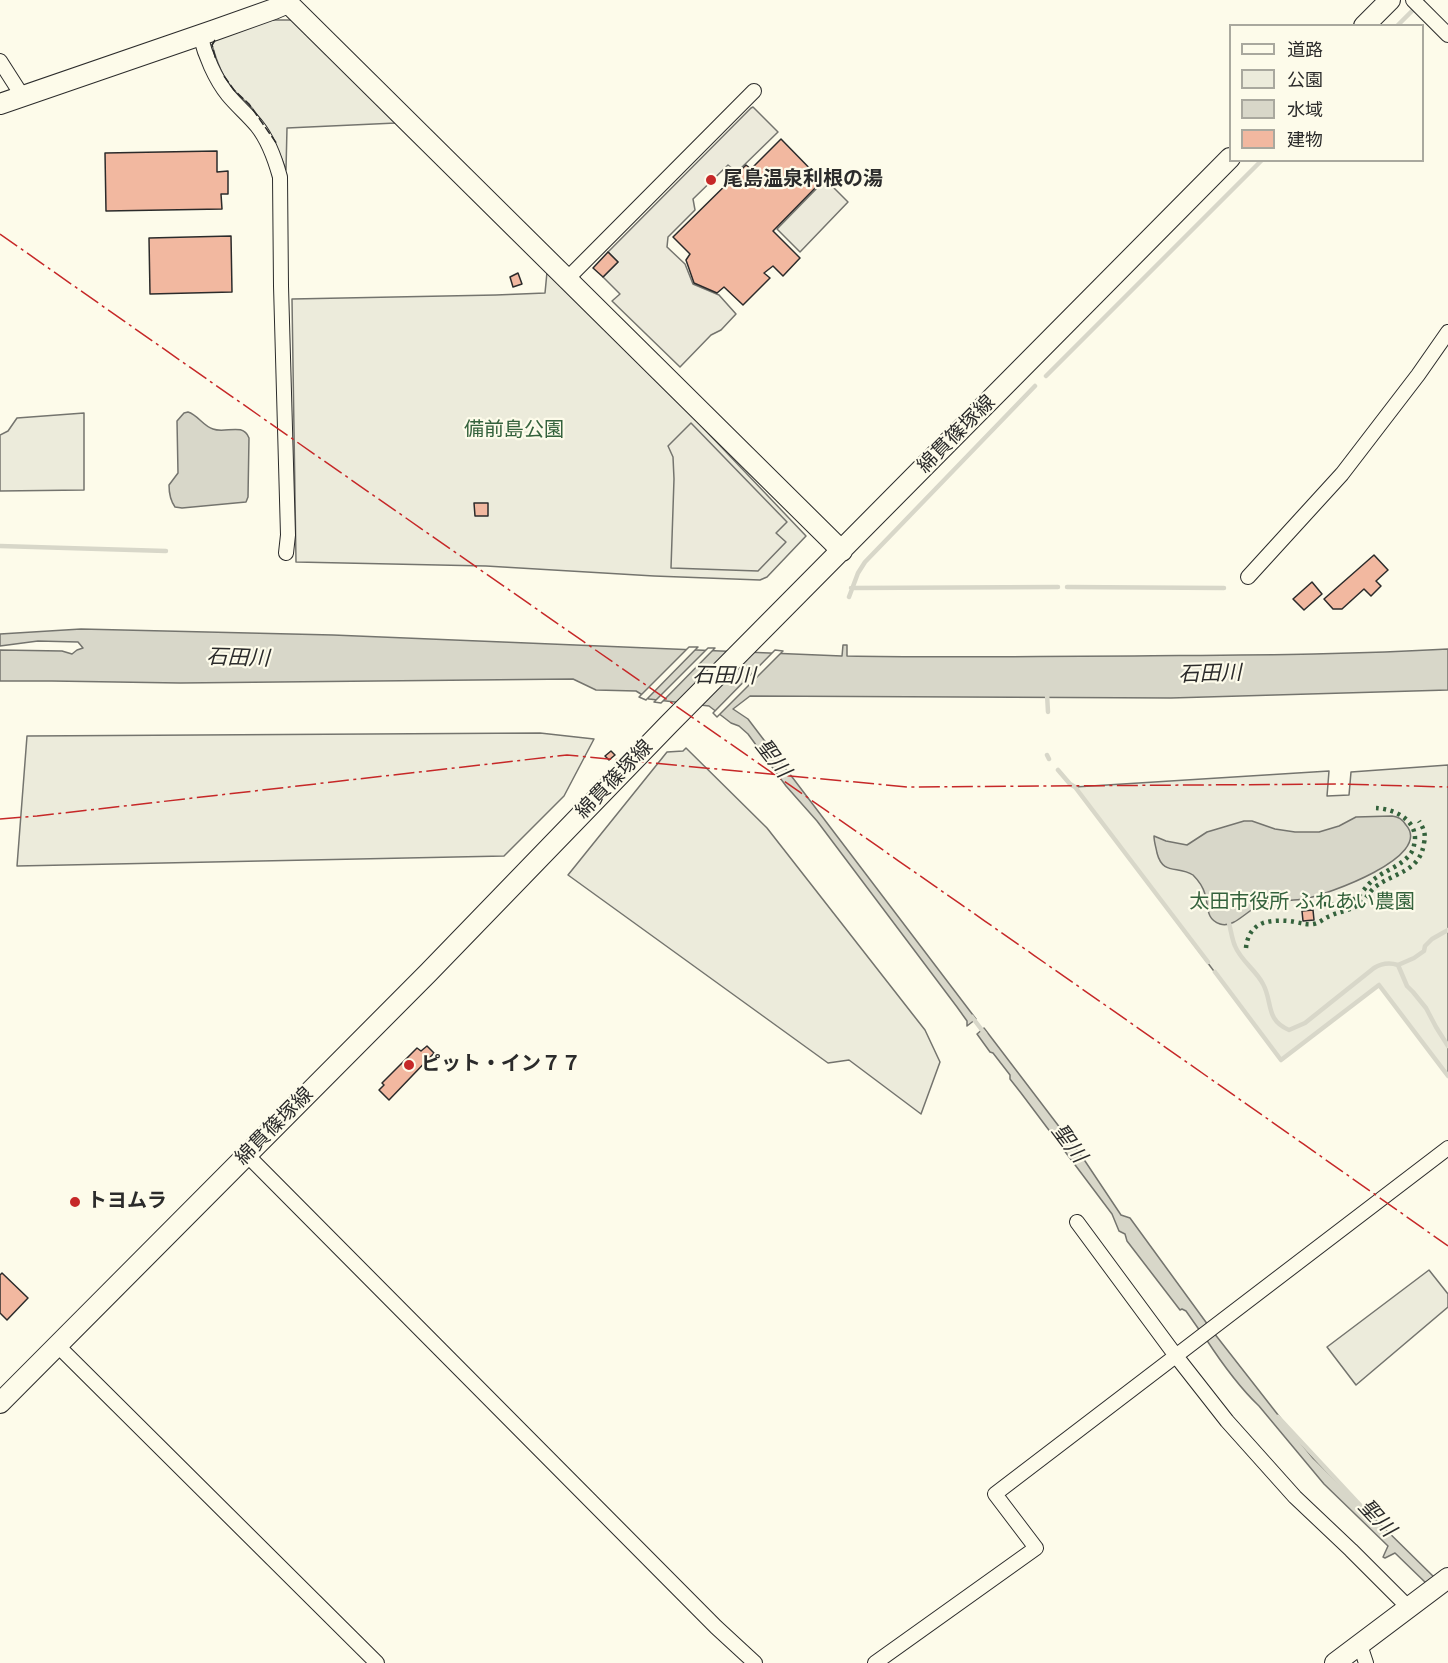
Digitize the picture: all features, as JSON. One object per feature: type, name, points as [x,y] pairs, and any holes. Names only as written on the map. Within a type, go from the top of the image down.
[{"type":"main road","points":[[1366,24],[1390,0]]},
{"type":"main road","points":[[0,104],[274,9],[288,1],[842,551]]},
{"type":"main road","name":"綿貫篠塚線","points":[[0,1403],[428,973],[676,718],[1229,159]]},
{"type":"main road","points":[[1335,1663],[1362,1655],[1412,1605],[1448,1578]]},
{"type":"street","points":[[1413,0],[1448,35]]},
{"type":"street","points":[[200,35],[218,80],[268,144],[276,160],[280,177],[280,286],[288,535],[286,553]]},
{"type":"street","points":[[0,61],[23,97]]},
{"type":"street","points":[[567,279],[754,91]]},
{"type":"street","points":[[1248,577],[1342,474],[1448,332]]},
{"type":"street","points":[[875,1663],[1036,1548],[995,1494],[1448,1148]]},
{"type":"street","points":[[247,1155],[716,1627],[755,1663]]},
{"type":"street","points":[[1077,1222],[1180,1353],[1227,1421],[1295,1497],[1412,1605]]},
{"type":"street","points":[[57,1345],[376,1663]]},
{"type":"green space","points":[[271,20],[292,20],[396,123],[287,128],[286,170],[276,145],[263,123],[224,76],[212,45],[217,37]]},
{"type":"green space","name":"備前島公園","points":[[547,272],[670,393],[806,536],[767,577],[760,580],[486,566],[296,562],[292,299],[545,293]]},
{"type":"green space","points":[[84,413],[84,490],[0,491],[0,435],[8,431],[17,418]]},
{"type":"green space","points":[[540,733],[594,739],[564,796],[504,856],[17,866],[27,736]]},
{"type":"green space","points":[[686,748],[767,828],[925,1030],[940,1062],[921,1114],[849,1060],[828,1063],[568,875],[667,752],[683,751]]},
{"type":"green space","name":"太田市役所 ふれあい農園","points":[[1448,765],[1448,1076],[1379,985],[1281,1060],[1075,787],[1329,771],[1327,796],[1349,795],[1351,772]]},
{"type":"green space","points":[[1429,1270],[1448,1294],[1448,1307],[1356,1385],[1327,1347]]},
{"type":"shaded area","points":[[753,107],[778,132],[737,172],[728,165],[693,199],[695,210],[668,237],[667,247],[685,264],[693,284],[719,295],[736,314],[721,330],[711,335],[680,367],[612,301],[620,294],[603,277],[618,262],[608,252]]},
{"type":"shaded area","points":[[827,181],[848,202],[800,252],[777,229],[823,182]]},
{"type":"shaded area","points":[[691,423],[787,522],[776,533],[786,542],[758,571],[671,568],[674,479],[673,457],[668,446]]},
{"type":"water","points":[[188,412],[213,429],[238,429],[246,433],[249,438],[246,502],[182,508],[175,507],[173,504],[169,485],[178,473],[177,421]]},
{"type":"water","name":"石田川","points":[[81,629],[333,635],[842,656],[843,645],[847,645],[847,656],[919,657],[1291,654],[1448,649],[1448,690],[1171,698],[750,696],[733,709],[748,719],[976,1019],[967,1026],[967,1021],[957,1007],[817,821],[786,786],[748,734],[709,706],[649,699],[636,691],[596,690],[573,679],[180,683],[0,681],[0,650],[62,651],[72,654],[83,648],[78,642],[38,641],[0,646],[0,634]]},
{"type":"water","points":[[1392,816],[1403,821],[1411,837],[1405,850],[1392,861],[1353,882],[1316,896],[1263,904],[1237,921],[1226,925],[1212,919],[1208,912],[1204,891],[1193,875],[1163,865],[1157,853],[1154,838],[1154,836],[1187,845],[1207,832],[1244,821],[1295,832],[1319,832],[1339,826],[1356,817]]},
{"type":"water","points":[[984,1028],[1083,1158],[1121,1215],[1130,1218],[1208,1325],[1200,1331],[1186,1311],[1180,1310],[1127,1241],[1125,1234],[1119,1231],[1112,1214],[1010,1079],[1010,1075],[977,1034]]},
{"type":"water","points":[[1214,1333],[1313,1458],[1436,1579],[1428,1585],[1395,1553],[1383,1557],[1388,1546],[1324,1484],[1231,1374],[1206,1339]]},
{"type":"pier","points":[[689,647],[698,647],[646,700],[639,697]]},
{"type":"pier","points":[[708,648],[715,648],[661,703],[654,702]]},
{"type":"pier","points":[[775,650],[783,651],[717,717],[713,713]]},
{"type":"building","points":[[781,139],[822,181],[773,231],[800,258],[783,276],[773,266],[764,273],[770,278],[743,305],[724,287],[717,293],[694,283],[686,260],[690,254],[673,237],[746,165],[751,169]]},
{"type":"building","points":[[217,151],[217,172],[228,171],[228,194],[221,194],[222,209],[106,211],[105,153]]},
{"type":"building","points":[[231,236],[232,292],[150,294],[149,238]]},
{"type":"building","points":[[608,252],[618,262],[603,277],[593,268]]},
{"type":"building","points":[[518,273],[522,284],[513,287],[510,277]]},
{"type":"building","points":[[474,503],[488,503],[488,516],[475,516]]},
{"type":"building","points":[[1374,555],[1388,570],[1376,581],[1381,586],[1371,596],[1364,589],[1342,609],[1333,609],[1324,599]]},
{"type":"building","points":[[1312,582],[1322,594],[1304,610],[1293,599]]},
{"type":"building","points":[[611,751],[615,755],[609,760],[605,756]]},
{"type":"building","points":[[1313,910],[1314,920],[1303,921],[1302,911]]},
{"type":"building","points":[[427,1046],[434,1053],[389,1100],[379,1090],[384,1085],[382,1083],[417,1048],[421,1051]]},
{"type":"building","points":[[2,1273],[28,1298],[7,1320],[0,1313],[0,1275]]},
{"type":"waterway","points":[[1399,24],[1423,0]]},
{"type":"waterway","points":[[1046,376],[1260,162]]},
{"type":"waterway","points":[[849,597],[865,562],[1035,386]]},
{"type":"waterway","points":[[0,546],[166,551]]},
{"type":"waterway","points":[[851,588],[1058,587]]},
{"type":"waterway","points":[[1067,587],[1224,588]]},
{"type":"waterway","points":[[1047,694],[1048,712]]},
{"type":"waterway","points":[[1047,755],[1049,759]]},
{"type":"waterway","points":[[1058,770],[1075,787],[1208,962]]},
{"type":"waterway","points":[[1229,923],[1238,951],[1263,984],[1273,1016],[1281,1026],[1289,1030],[1305,1023],[1374,968],[1392,963],[1398,965],[1407,986],[1426,1008],[1448,1046]]},
{"type":"waterway","points":[[1398,965],[1414,958],[1424,951],[1425,946],[1432,939],[1448,930]]},
{"type":"waterway","points":[[1215,972],[1281,1060],[1379,985],[1448,1076]]},
{"type":"waterway","name":"聖川","points":[[972,1017],[985,1034]]},
{"type":"waterway","name":"聖川","points":[[1278,1417],[1360,1505]]},
{"type":"hedge","points":[[1316,903],[1337,904],[1352,900],[1373,880],[1403,861],[1412,851],[1415,840],[1412,826],[1408,821],[1390,810],[1376,808]]},
{"type":"hedge","points":[[1246,948],[1251,933],[1263,923],[1271,921],[1318,923],[1360,904],[1375,887],[1412,866],[1422,853],[1425,837],[1419,821]]},
{"type":"fence","points":[[215,40],[212,45],[216,60]]},
{"type":"fence","points":[[224,76],[234,90],[249,104],[277,144]]},
{"type":"power","points":[[0,234],[1448,1246]]},
{"type":"power","points":[[0,819],[567,755],[908,787],[1340,784],[1448,787]]},
{"type":"place","name":"尾島温泉利根の湯","points":[[711,180]]},
{"type":"place","name":"ピット・イン７７","points":[[409,1065]]},
{"type":"place","name":"トヨムラ","points":[[75,1202]]}]
